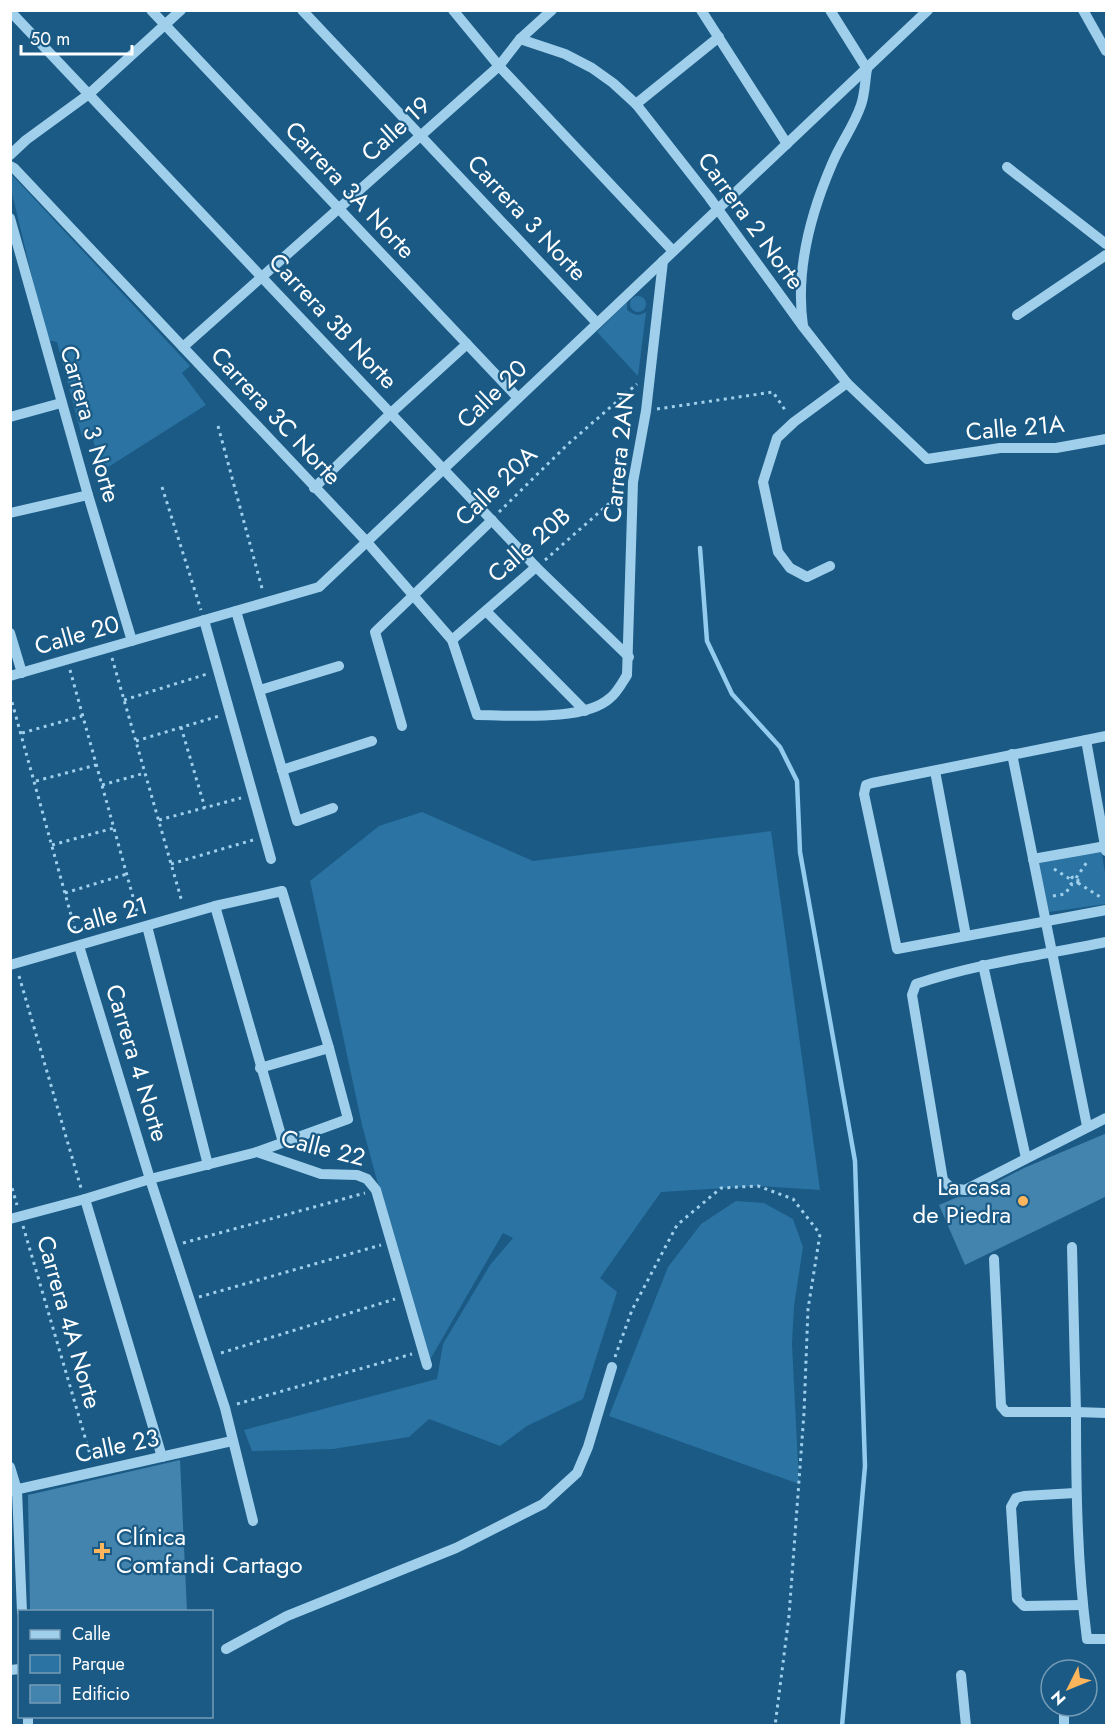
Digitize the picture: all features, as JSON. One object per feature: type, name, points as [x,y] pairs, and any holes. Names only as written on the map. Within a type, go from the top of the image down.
[{"type":"street","name":"Carrera 3A Norte","points":[[151,10],[518,398]]},
{"type":"street","points":[[10,155],[89,94],[182,10]]},
{"type":"street","name":"Carrera 3 Norte","points":[[302,10],[597,323]]},
{"type":"street","points":[[453,10],[498,66],[673,251]]},
{"type":"street","name":"Calle 19","points":[[183,347],[498,66],[520,39],[552,10]]},
{"type":"street","points":[[701,10],[787,144]]},
{"type":"street","points":[[804,328],[801,291],[802,266],[810,226],[832,163],[861,105],[867,69],[830,10]]},
{"type":"street","name":"Calle 20","points":[[10,676],[319,587],[928,10]]},
{"type":"street","points":[[1083,10],[1107,51]]},
{"type":"street","name":"Carrera 3B Norte","points":[[10,11],[536,567],[629,657]]},
{"type":"street","points":[[636,104],[718,37]]},
{"type":"street","name":"Carrera 2 Norte","points":[[520,39],[566,54],[592,68],[636,104],[847,383],[927,459]]},
{"type":"street","name":"Carrera 3C Norte","points":[[10,166],[15,168],[366,542],[452,640],[477,715],[545,715],[585,711]]},
{"type":"street","points":[[1007,167],[1107,244]]},
{"type":"street","name":"Carrera 3 Norte","points":[[10,218],[61,403],[132,641]]},
{"type":"street","points":[[1017,315],[1107,255]]},
{"type":"street","name":"Carrera 2AN","points":[[585,711],[610,698],[627,675],[633,482],[646,411],[663,261]]},
{"type":"street","points":[[314,488],[391,413],[467,344]]},
{"type":"street","points":[[830,566],[807,577],[790,567],[778,552],[763,483],[777,438],[794,422],[847,383]]},
{"type":"street","points":[[10,417],[61,403]]},
{"type":"street","name":"Calle 21A","points":[[927,459],[1000,448],[1056,448],[1107,439]]},
{"type":"street","points":[[10,513],[88,495]]},
{"type":"street","name":"Calle 20A","points":[[402,726],[375,632],[492,520]]},
{"type":"street","name":"Calle 20B","points":[[452,640],[536,567]]},
{"type":"street","points":[[236,610],[297,821],[333,808]]},
{"type":"street","points":[[486,611],[585,711]]},
{"type":"street","points":[[204,620],[271,859]]},
{"type":"street","points":[[10,633],[22,673]]},
{"type":"street","points":[[260,690],[339,666]]},
{"type":"street","points":[[1107,736],[872,783],[866,785],[864,794],[897,949],[1107,910]]},
{"type":"street","points":[[1033,859],[1106,848],[1086,740]]},
{"type":"street","points":[[282,770],[372,741]]},
{"type":"street","points":[[1012,754],[1087,1126]]},
{"type":"street","points":[[934,771],[966,936]]},
{"type":"street","name":"Calle 21","points":[[13,965],[215,906],[282,891],[329,1048]]},
{"type":"street","points":[[215,906],[283,1142]]},
{"type":"street","points":[[144,927],[208,1165]]},
{"type":"street","points":[[1107,942],[983,965],[916,984],[912,995],[943,1180],[951,1188],[964,1190],[1087,1126],[1107,1118]]},
{"type":"street","name":"Carrera 4 Norte","points":[[79,946],[150,1179],[225,1408],[253,1521]]},
{"type":"street","points":[[983,965],[1026,1158]]},
{"type":"street","points":[[257,1152],[348,1119],[329,1048],[260,1068]]},
{"type":"street","name":"Calle 22","points":[[16,1217],[257,1152],[321,1174],[357,1175],[367,1179],[376,1190],[427,1365]]},
{"type":"street","points":[[85,1200],[162,1457]]},
{"type":"street","points":[[1072,1247],[1076,1412],[1075,1493],[1082,1605],[1087,1639],[1107,1639]]},
{"type":"street","points":[[994,1259],[1001,1406],[1006,1412],[1107,1413]]},
{"type":"street","points":[[226,1649],[287,1616],[456,1548],[543,1504],[577,1473],[588,1448],[612,1367]]},
{"type":"street","name":"Calle 23","points":[[14,1491],[232,1441]]},
{"type":"street","points":[[10,1467],[14,1491],[22,1610]]},
{"type":"street","points":[[1075,1493],[1024,1496],[1016,1498],[1011,1507],[1017,1599],[1024,1606],[1082,1605]]},
{"type":"street","points":[[961,1675],[966,1725]]},
{"type":"path","name":"Calle 20A","points":[[492,520],[567,446],[649,373]]},
{"type":"path","points":[[646,411],[773,392],[794,422]]},
{"type":"path","points":[[218,426],[265,602]]},
{"type":"path","name":"Calle 20B","points":[[536,567],[633,482]]},
{"type":"path","points":[[162,487],[204,620]]},
{"type":"path","points":[[109,647],[186,915]]},
{"type":"path","points":[[67,660],[144,927]]},
{"type":"path","points":[[124,700],[218,671]]},
{"type":"path","points":[[10,695],[36,781],[79,946]]},
{"type":"path","points":[[136,741],[230,713]]},
{"type":"path","points":[[22,733],[82,716]]},
{"type":"path","points":[[181,727],[205,808]]},
{"type":"path","points":[[36,781],[96,765]]},
{"type":"path","points":[[102,785],[145,773]]},
{"type":"path","points":[[159,820],[253,794]]},
{"type":"path","points":[[52,845],[114,828]]},
{"type":"path","points":[[171,864],[264,837]]},
{"type":"path","points":[[1046,898],[1065,894],[1072,884],[1071,879],[1076,878],[1089,860]]},
{"type":"path","points":[[65,892],[127,874]]},
{"type":"path","points":[[1076,878],[1078,883],[1107,901]]},
{"type":"path","points":[[1072,884],[1078,883]]},
{"type":"path","points":[[13,965],[85,1200]]},
{"type":"path","name":"Carrera 4A Norte","points":[[10,1181],[16,1217],[95,1472]]},
{"type":"path","points":[[612,1367],[632,1310],[677,1225],[721,1188],[758,1186],[793,1199],[820,1234],[808,1309],[804,1413],[790,1605],[776,1725]]},
{"type":"path","points":[[173,1246],[376,1190]]},
{"type":"path","points":[[189,1300],[392,1242]]},
{"type":"path","points":[[207,1358],[407,1295]]},
{"type":"path","points":[[225,1408],[423,1351]]},
{"type":"green space","points":[[12,175],[190,366],[182,373],[206,405],[102,471],[91,433],[82,437],[57,342],[47,340],[11,189]]},
{"type":"green space","points":[[635,296],[641,296],[646,304],[644,310],[635,312],[630,307],[630,301]]},
{"type":"green space","points":[[627,302],[627,310],[632,313],[638,315],[646,312],[638,376],[597,332]]},
{"type":"green space","points":[[422,812],[533,861],[771,831],[820,1190],[758,1186],[661,1192],[600,1278],[617,1292],[583,1399],[527,1426],[500,1446],[429,1419],[409,1437],[333,1449],[252,1451],[244,1430],[437,1379],[443,1344],[490,1265],[513,1238],[503,1233],[427,1365],[362,1125],[310,881],[379,826]]},
{"type":"green space","points":[[1101,847],[1106,880],[1106,904],[1049,912],[1037,858]]},
{"type":"green space","points":[[736,1201],[764,1203],[793,1219],[803,1247],[794,1306],[792,1344],[799,1484],[609,1416],[668,1267],[701,1224]]},
{"type":"building","name":"La casa de Piedra","points":[[1107,1133],[1107,1196],[965,1265],[939,1205],[958,1197],[968,1197],[1024,1168]]},
{"type":"building","name":"Clínica Comfandi Cartago","points":[[180,1460],[187,1610],[30,1610],[28,1495]]},
{"type":"waterway","points":[[700,548],[707,641],[732,694],[780,747],[797,781],[800,852],[855,1161],[865,1466],[842,1726]]},
{"type":"place","name":"La casa de Piedra","points":[[1023,1201]]},
{"type":"place","name":"Clínica Comfandi Cartago","points":[[102,1551]]}]
